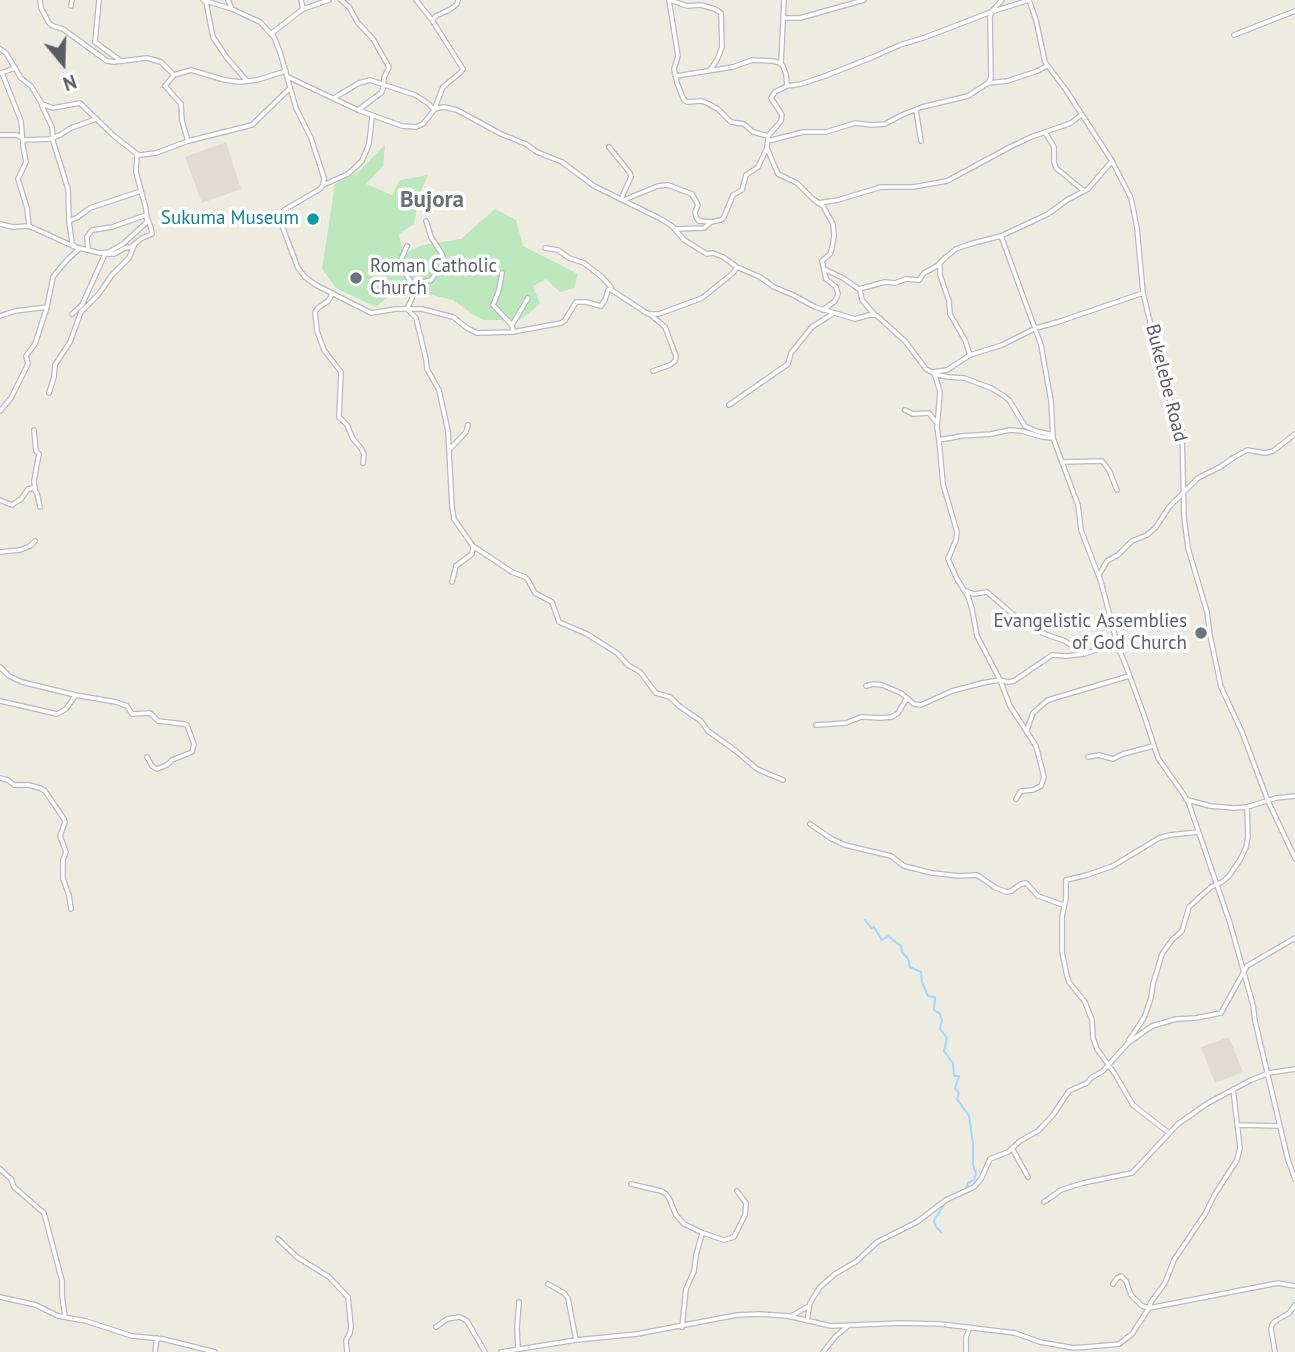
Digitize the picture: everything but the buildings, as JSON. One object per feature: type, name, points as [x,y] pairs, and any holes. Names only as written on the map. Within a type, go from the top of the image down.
[{"type":"street","points":[[40,0],[49,23],[111,62],[144,58],[159,61],[174,75]]},
{"type":"street","points":[[71,6],[72,0]]},
{"type":"street","points":[[89,49],[94,42],[99,0]]},
{"type":"street","points":[[205,0],[260,22],[272,33],[281,52],[296,108],[311,138],[323,175],[323,185]]},
{"type":"street","points":[[205,0],[213,37],[247,81]]},
{"type":"street","points":[[228,0],[232,9]]},
{"type":"street","points":[[301,0],[303,9]]},
{"type":"street","points":[[272,33],[303,9],[329,0]]},
{"type":"street","points":[[341,0],[349,6],[358,23],[373,39],[389,69],[384,76],[383,89],[379,95],[358,110]]},
{"type":"street","points":[[288,77],[358,110],[402,126],[416,127],[425,122],[434,110],[443,87],[463,69],[416,0]]},
{"type":"street","points":[[432,20],[453,8],[458,0]]},
{"type":"street","points":[[709,71],[720,53],[721,13],[701,5],[684,5],[670,0],[678,56],[674,66],[678,86],[685,101],[707,103],[733,123],[744,124],[754,133],[768,138],[803,132],[826,132],[855,123],[885,124],[916,110],[964,98],[988,83],[1007,81],[1047,66]]},
{"type":"street","points":[[784,0],[781,64],[786,74],[787,86]]},
{"type":"street","points":[[783,18],[800,18],[864,0]]},
{"type":"street","points":[[988,83],[992,71],[991,12],[1002,0]]},
{"type":"street","points":[[623,199],[668,185],[692,194],[698,205],[695,212],[699,221],[721,220],[733,195],[742,190],[746,175],[758,167],[767,148],[768,138],[779,125],[782,117],[772,96],[787,86],[825,76],[900,45],[1029,0]]},
{"type":"street","name":"Bukelebe Road","points":[[1029,0],[1047,66],[1066,90],[1112,161],[1133,207],[1143,293],[1168,396],[1182,430],[1184,517],[1188,548],[1207,612],[1221,687],[1295,859]]},
{"type":"street","points":[[1234,35],[1295,11]]},
{"type":"street","points":[[94,42],[121,61]]},
{"type":"street","points":[[0,49],[6,53],[21,78],[31,86],[52,127],[68,189],[72,243],[78,248]]},
{"type":"street","points":[[0,55],[6,53]]},
{"type":"street","points":[[676,76],[733,67],[752,60],[781,64]]},
{"type":"street","points":[[15,68],[1,73],[21,119],[26,164],[18,179],[28,211],[29,226]]},
{"type":"street","points":[[188,141],[182,121],[181,104],[165,86],[174,75],[191,70],[236,82],[286,71]]},
{"type":"street","points":[[334,98],[370,80],[415,95],[434,110]]},
{"type":"street","points":[[42,104],[53,108],[80,103],[137,154],[156,153],[188,141],[253,125],[290,88]]},
{"type":"street","points":[[434,110],[444,107],[457,110],[507,138],[522,142],[537,152],[562,162],[594,186],[662,219],[689,243],[707,254],[723,257],[807,303],[855,319],[874,314]]},
{"type":"street","points":[[916,110],[920,141]]},
{"type":"street","points":[[818,203],[881,187],[913,187],[947,181],[1000,151],[1031,136],[1071,123],[1081,115]]},
{"type":"street","points":[[372,116],[369,144],[362,160],[351,172],[323,185],[284,210],[281,220],[300,272],[316,285],[371,313],[422,309],[450,315],[467,328],[481,333],[513,332],[561,323],[574,304],[586,302],[601,306],[608,290],[612,289]]},
{"type":"street","points":[[0,135],[17,135],[27,140],[53,138],[97,118]]},
{"type":"street","points":[[1045,132],[1054,147],[1056,168],[1084,191]]},
{"type":"street","points":[[610,147],[631,177],[623,199]]},
{"type":"street","points":[[767,148],[778,174],[797,183],[825,208],[831,219],[834,231],[831,251],[822,260],[826,279],[836,287],[838,294],[835,301],[823,310]]},
{"type":"street","points":[[49,393],[55,365],[70,341],[81,312],[130,257],[134,246],[152,233],[136,167],[137,154]]},
{"type":"street","points":[[859,289],[906,279],[918,281],[924,272],[933,269],[956,250],[1001,236],[1048,214],[1084,191],[1112,161]]},
{"type":"street","points":[[69,221],[78,218],[90,208],[141,191]]},
{"type":"street","points":[[88,250],[87,236],[92,230],[147,216]]},
{"type":"street","points":[[72,314],[82,305],[105,254],[126,242],[146,224],[147,216]]},
{"type":"street","points":[[413,285],[431,280],[444,262],[426,221]]},
{"type":"street","points":[[675,229],[702,228],[711,222]]},
{"type":"street","points":[[0,224],[10,227],[29,226],[78,248],[105,254],[116,254],[134,246]]},
{"type":"street","points":[[1001,236],[1041,345],[1048,382],[1053,436],[1078,505],[1083,537],[1099,575],[1117,643],[1153,746],[1161,763],[1187,799],[1217,885],[1253,1005],[1280,1126],[1295,1179]]},
{"type":"street","points":[[407,246],[399,264],[413,285],[412,298],[407,309]]},
{"type":"street","points":[[0,411],[11,398],[28,364],[26,356],[35,344],[53,277],[78,248]]},
{"type":"street","points":[[545,248],[558,250],[584,263],[612,289],[665,327],[676,356],[675,361],[653,371]]},
{"type":"street","points":[[940,263],[940,275],[949,301],[949,312],[970,355]]},
{"type":"street","points":[[649,314],[663,313],[699,300],[737,267]]},
{"type":"street","points":[[823,269],[859,289],[862,300],[905,341],[926,369],[991,388],[1009,400],[1025,426],[1053,436]]},
{"type":"street","points":[[502,273],[493,305],[512,325],[513,332]]},
{"type":"street","points":[[333,293],[315,312],[317,331],[323,348],[341,372],[339,417],[360,446],[364,454],[363,463]]},
{"type":"street","points":[[934,373],[947,370],[970,355],[1007,343],[1036,328],[1143,293]]},
{"type":"street","points":[[512,325],[528,298]]},
{"type":"street","points":[[0,316],[18,310],[47,307]]},
{"type":"street","points":[[407,309],[416,318],[427,369],[439,390],[448,431],[454,517],[473,546],[512,572],[525,577],[535,593],[552,602],[559,621],[587,634],[617,653],[628,665],[640,672],[656,693],[670,698],[701,721],[708,731],[757,769],[783,780]]},
{"type":"street","points":[[729,405],[788,364],[793,350],[812,327],[834,313]]},
{"type":"street","points":[[934,373],[940,398],[937,424],[943,484],[957,532],[948,559],[972,609],[977,636],[1010,706],[1037,749],[1044,780],[1041,786],[1035,789],[1020,791],[1016,799]]},
{"type":"street","points":[[905,410],[915,415],[929,413],[937,424]]},
{"type":"street","points":[[449,450],[466,432],[468,425]]},
{"type":"street","points":[[939,440],[1010,429],[1042,437],[1053,436]]},
{"type":"street","points":[[34,430],[36,450],[39,454],[34,481],[40,507]]},
{"type":"street","points":[[1099,575],[1107,561],[1118,555],[1132,541],[1147,535],[1156,527],[1167,510],[1198,478],[1246,450],[1270,452],[1295,434]]},
{"type":"street","points":[[1063,462],[1102,461],[1109,470],[1116,490]]},
{"type":"street","points":[[0,500],[12,505],[21,499],[28,489],[35,489]]},
{"type":"street","points":[[0,552],[20,550],[34,541]]},
{"type":"street","points":[[452,582],[456,566],[472,554],[473,546]]},
{"type":"street","points":[[965,591],[974,594],[987,592],[1022,622],[1065,641],[1084,654]]},
{"type":"street","points":[[866,686],[882,685],[901,693],[914,704],[921,705],[952,691],[1000,680],[1016,680],[1052,655],[1084,654],[1117,643]]},
{"type":"street","points":[[0,667],[5,674],[22,682],[122,704],[127,706],[132,714],[150,713],[158,722],[187,725],[194,744],[192,752],[158,769],[152,766],[148,757]]},
{"type":"street","points":[[1027,730],[1035,710],[1048,701],[1129,676]]},
{"type":"street","points":[[0,701],[57,714],[66,709],[75,695]]},
{"type":"street","points":[[816,725],[846,723],[861,717],[892,717],[898,713],[907,698]]},
{"type":"street","points":[[1088,757],[1099,755],[1113,759],[1153,746]]},
{"type":"street","points":[[0,778],[8,779],[14,785],[29,785],[45,791],[64,819],[60,836],[66,852],[63,879],[71,909]]},
{"type":"street","points":[[1187,799],[1219,808],[1247,807],[1295,796]]},
{"type":"street","points":[[807,1321],[810,1305],[820,1287],[835,1274],[857,1261],[886,1236],[917,1222],[946,1200],[974,1187],[981,1179],[990,1159],[1004,1154],[1043,1127],[1069,1091],[1087,1083],[1091,1077],[1103,1071],[1128,1043],[1143,1019],[1163,952],[1182,931],[1191,906],[1212,887],[1225,880],[1234,870],[1246,847],[1247,807]]},
{"type":"street","points":[[810,824],[840,843],[855,849],[891,856],[904,866],[932,873],[976,875],[1007,892],[1026,883],[1038,896],[1063,905]]},
{"type":"street","points":[[1169,1133],[1133,1105],[1099,1053],[1085,1002],[1067,976],[1062,952],[1061,923],[1066,880],[1087,876],[1112,866],[1159,838],[1198,832]]},
{"type":"street","points":[[1128,1043],[1152,1026],[1176,1019],[1221,1013],[1251,962],[1295,938]]},
{"type":"street","points":[[1044,1202],[1060,1191],[1083,1183],[1132,1173],[1189,1115],[1233,1089],[1269,1073],[1295,1069]]},
{"type":"street","points":[[502,1352],[682,1327],[737,1315],[760,1314],[831,1326],[901,1323],[970,1327],[1015,1333],[1040,1342],[1074,1348],[1119,1344],[1132,1334],[1149,1308],[1165,1283],[1174,1261],[1237,1160],[1240,1147],[1233,1089]]},
{"type":"street","points":[[1238,1125],[1280,1126]]},
{"type":"street","points":[[1012,1148],[1028,1177]]},
{"type":"street","points":[[0,1169],[11,1179],[14,1187],[44,1213],[62,1281],[65,1317]]},
{"type":"street","points":[[631,1184],[666,1194],[676,1215],[684,1224],[724,1240],[734,1237],[746,1214],[747,1206],[737,1191]]},
{"type":"street","points":[[682,1327],[686,1289],[694,1271],[702,1233]]},
{"type":"street","points":[[278,1239],[298,1257],[329,1277],[348,1297],[351,1326],[346,1340],[347,1352]]},
{"type":"street","points":[[1113,1284],[1119,1277],[1123,1278],[1131,1295],[1142,1306],[1149,1308],[1278,1283],[1295,1286]]},
{"type":"street","points":[[548,1284],[568,1298],[576,1340]]},
{"type":"street","points":[[0,1297],[39,1306],[58,1316],[86,1321],[132,1336],[157,1338],[215,1352]]},
{"type":"street","points":[[518,1349],[519,1302]]},
{"type":"street","points":[[790,1317],[810,1305]]},
{"type":"street","points":[[1275,1352],[1272,1325],[1295,1305]]},
{"type":"street","points":[[436,1327],[447,1319],[464,1318],[486,1351]]},
{"type":"street","points":[[831,1326],[834,1333],[832,1341]]},
{"type":"street","points":[[823,1352],[848,1326]]},
{"type":"street","points":[[966,1352],[966,1337],[970,1327]]},
{"type":"street","points":[[155,1352],[157,1338]]},
{"type":"street","points":[[1109,1345],[1110,1352]]},
{"type":"shaded area","points":[[226,142],[241,189],[202,203],[185,157]]},
{"type":"shaded area","points":[[1229,1037],[1243,1072],[1215,1083],[1201,1047]]},
{"type":"green space","points":[[385,145],[383,166],[366,184],[392,195],[400,180],[428,175],[419,196],[414,224],[399,234],[403,254],[423,245],[461,239],[495,209],[516,220],[523,246],[578,274],[574,288],[560,292],[546,279],[533,286],[540,304],[520,320],[483,320],[453,300],[398,287],[376,307],[336,288],[322,269],[335,184],[357,173]]},
{"type":"waterway","points":[[865,920],[871,928],[874,927],[882,940],[888,936],[901,946],[910,967],[921,972],[928,996],[935,997],[934,1010],[940,1014],[940,1029],[947,1038],[944,1051],[953,1063],[954,1076],[959,1076],[955,1088],[959,1093],[957,1099],[969,1116],[976,1174],[966,1189]]},
{"type":"waterway","points":[[941,1232],[934,1221],[945,1203]]},
{"type":"place","name":"Sukuma Museum","points":[[313,219]]},
{"type":"place","name":"Roman Catholic Church","points":[[356,278]]},
{"type":"place","name":"Evangelistic Assemblies of God Church","points":[[1201,633]]},
{"type":"district","name":"Bujora","points":[[432,200]]}]
